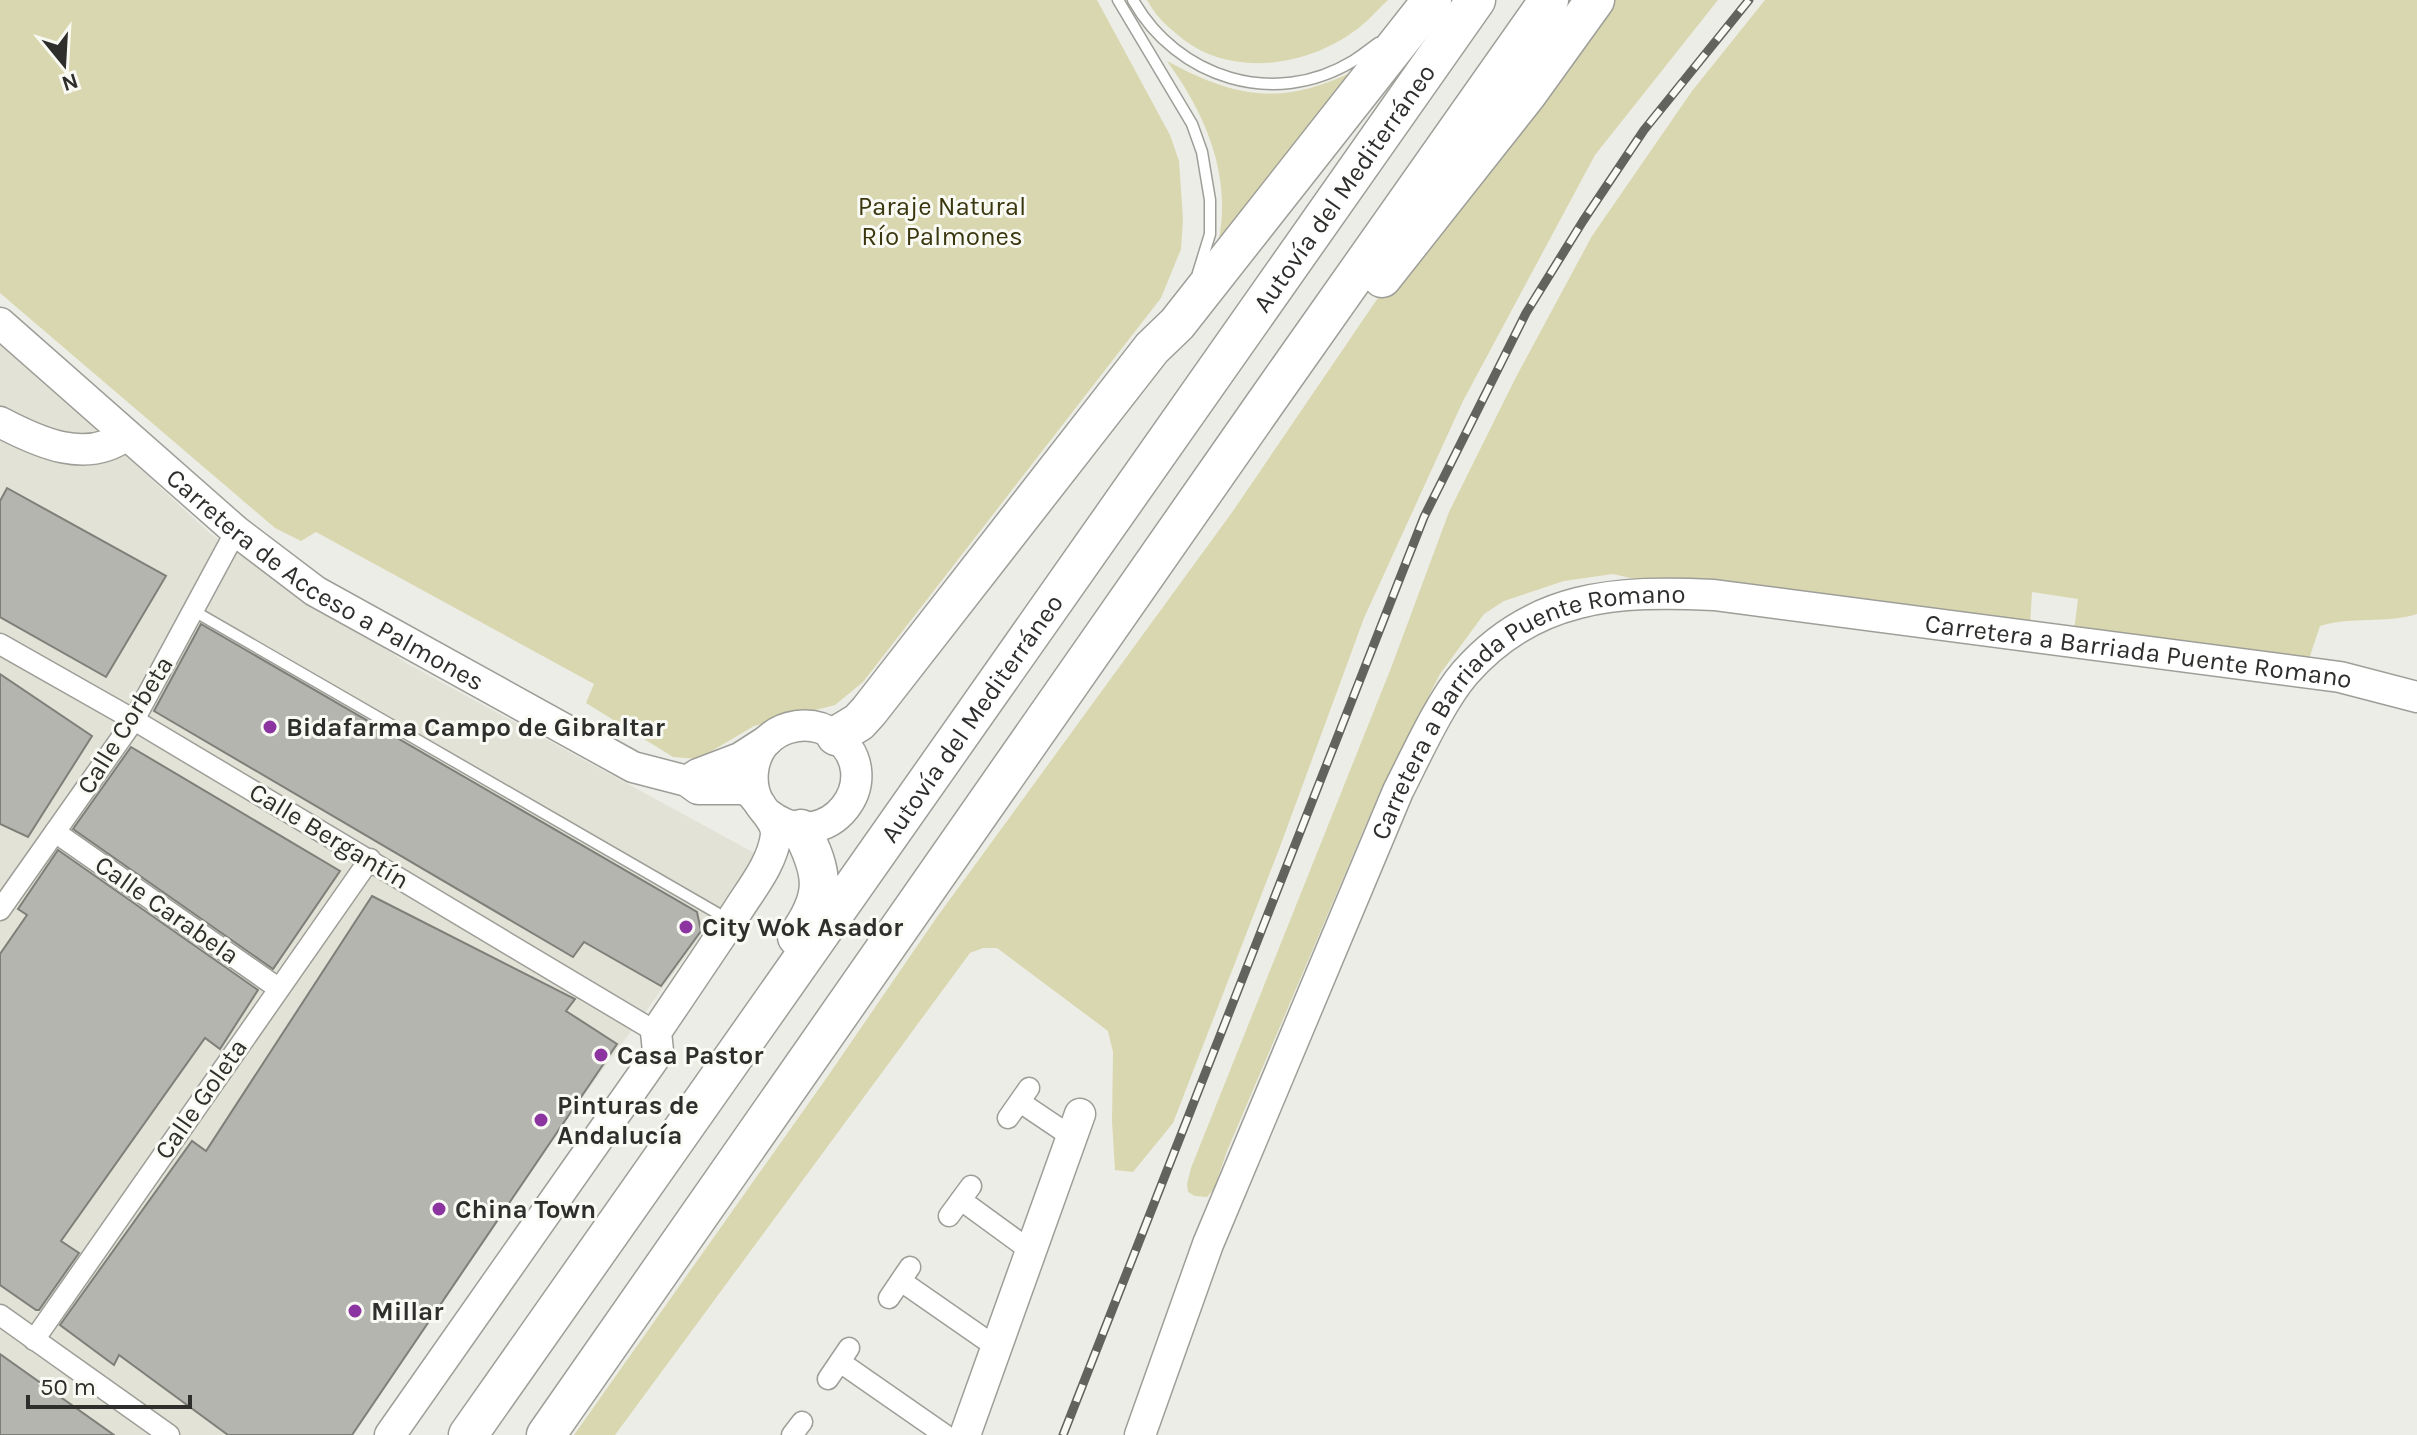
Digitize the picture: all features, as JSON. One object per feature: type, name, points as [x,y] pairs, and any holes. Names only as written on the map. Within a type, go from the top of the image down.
[{"type":"highway","points":[[836,736],[859,722],[869,711],[1152,348],[1177,324],[1432,0]]},
{"type":"highway","name":"Autovía del Mediterráneo","points":[[468,1435],[1476,0]]},
{"type":"highway","points":[[546,1435],[1549,0]]},
{"type":"highway","points":[[1264,405],[1307,373],[1528,93],[1595,0]]},
{"type":"highway","points":[[729,1064],[727,1034],[813,914],[819,887],[818,868],[776,815]]},
{"type":"street","name":"Carretera de Acceso a Palmones","points":[[0,323],[236,531],[315,591],[633,767],[687,781],[698,789],[742,789],[750,792],[776,815]]},
{"type":"street","points":[[0,419],[71,430],[85,426],[102,413]]},
{"type":"street","points":[[0,419],[42,440],[85,451],[105,448],[126,435]]},
{"type":"street","name":"Calle Corbeta","points":[[0,910],[134,720],[236,531]]},
{"type":"street","name":"Carretera a Barriada Puente Romano","points":[[1140,1435],[1208,1244],[1398,791],[1430,728],[1464,674],[1491,648],[1522,625],[1588,599],[1628,593],[1714,595],[2340,677],[2417,697]]},
{"type":"street","name":"Calle Bergantín","points":[[0,644],[370,859],[656,1032]]},
{"type":"street","points":[[687,781],[740,758],[772,736],[795,726],[820,727],[836,736],[849,750],[854,762],[856,786],[852,798],[836,818],[826,824],[776,815],[755,793],[753,768],[757,756],[772,736]]},
{"type":"street","points":[[390,1435],[653,1060],[658,1051],[656,1032],[764,870],[776,836],[776,815]]},
{"type":"street","name":"Calle Carabela","points":[[55,832],[278,988]]},
{"type":"street","name":"Calle Goleta","points":[[34,1340],[370,859]]},
{"type":"street","points":[[965,1435],[1076,1126],[1019,1102]]},
{"type":"street","points":[[960,1201],[1031,1251]]},
{"type":"street","points":[[900,1282],[996,1347]]},
{"type":"street","points":[[0,1315],[169,1435]]},
{"type":"street","points":[[839,1363],[945,1435]]},
{"type":"lane","points":[[1118,0],[1192,124],[1202,152],[1210,200],[1210,234],[1199,271],[1192,283]]},
{"type":"lane","points":[[1133,0],[1143,19],[1171,48],[1221,77],[1256,83],[1293,82],[1326,73],[1351,62],[1382,40]]},
{"type":"lane","points":[[1393,29],[1423,0]]},
{"type":"lane","points":[[1152,348],[1184,295]]},
{"type":"lane","points":[[194,611],[717,913],[711,952]]},
{"type":"shaded area","points":[[0,344],[211,534],[408,664],[760,856],[334,1435],[0,1435]]},
{"type":"green space","name":"Paraje Natural Río Palmones","points":[[0,0],[1097,0],[1170,135],[1179,161],[1183,219],[1181,249],[1161,298],[863,682],[835,705],[754,726],[698,759],[673,757],[586,703],[594,684],[316,532],[301,541],[275,528],[0,293]]},
{"type":"green space","points":[[1147,0],[1388,0],[1361,26],[1320,50],[1298,58],[1250,63],[1227,60],[1184,40],[1163,22]]},
{"type":"green space","points":[[1612,0],[1718,0],[1595,155],[1463,401],[1364,618],[1173,1123],[1133,1172],[1115,1170],[1113,1052],[1108,1031],[997,948],[983,948],[970,953],[615,1435],[574,1435],[937,917],[1233,511],[1384,289]]},
{"type":"green space","points":[[1765,0],[2417,0],[2417,614],[2320,626],[2308,662],[2074,631],[2078,599],[2032,592],[2030,626],[1648,582],[1613,574],[1564,581],[1504,601],[1484,614],[1440,674],[1381,789],[1227,1151],[1214,1189],[1207,1197],[1195,1196],[1188,1192],[1191,1168],[1391,668],[1449,512],[1516,377],[1592,236],[1692,91]]},
{"type":"green space","points":[[1167,61],[1218,84],[1264,94],[1311,88],[1364,66],[1217,252],[1222,209],[1218,169],[1199,113]]},
{"type":"building","points":[[7,488],[166,576],[106,677],[0,617],[0,501]]},
{"type":"building","points":[[201,624],[697,912],[701,931],[661,986],[584,942],[573,957],[154,711]]},
{"type":"building","points":[[0,674],[92,736],[28,837],[0,824]]},
{"type":"building","points":[[131,747],[340,871],[273,969],[73,829]]},
{"type":"building","points":[[58,850],[258,990],[220,1049],[205,1038],[61,1241],[79,1253],[36,1310],[0,1285],[0,954],[27,915],[18,909]]},
{"type":"building","points":[[372,896],[575,999],[566,1011],[617,1044],[352,1435],[228,1435],[119,1355],[114,1365],[60,1325],[192,1141],[206,1151]]},
{"type":"building","points":[[0,1354],[114,1435],[0,1435]]},
{"type":"railway","points":[[1063,1435],[1424,517],[1526,313],[1583,221],[1644,130],[1749,0]]},
{"type":"place","name":"Bidafarma Campo de Gibraltar","points":[[270,727]]},
{"type":"place","name":"City Wok Asador","points":[[686,927]]},
{"type":"place","name":"Casa Pastor","points":[[601,1055]]},
{"type":"place","name":"Pinturas de Andalucía","points":[[541,1120]]},
{"type":"place","name":"China Town","points":[[439,1209]]},
{"type":"place","name":"Millar","points":[[355,1311]]}]
